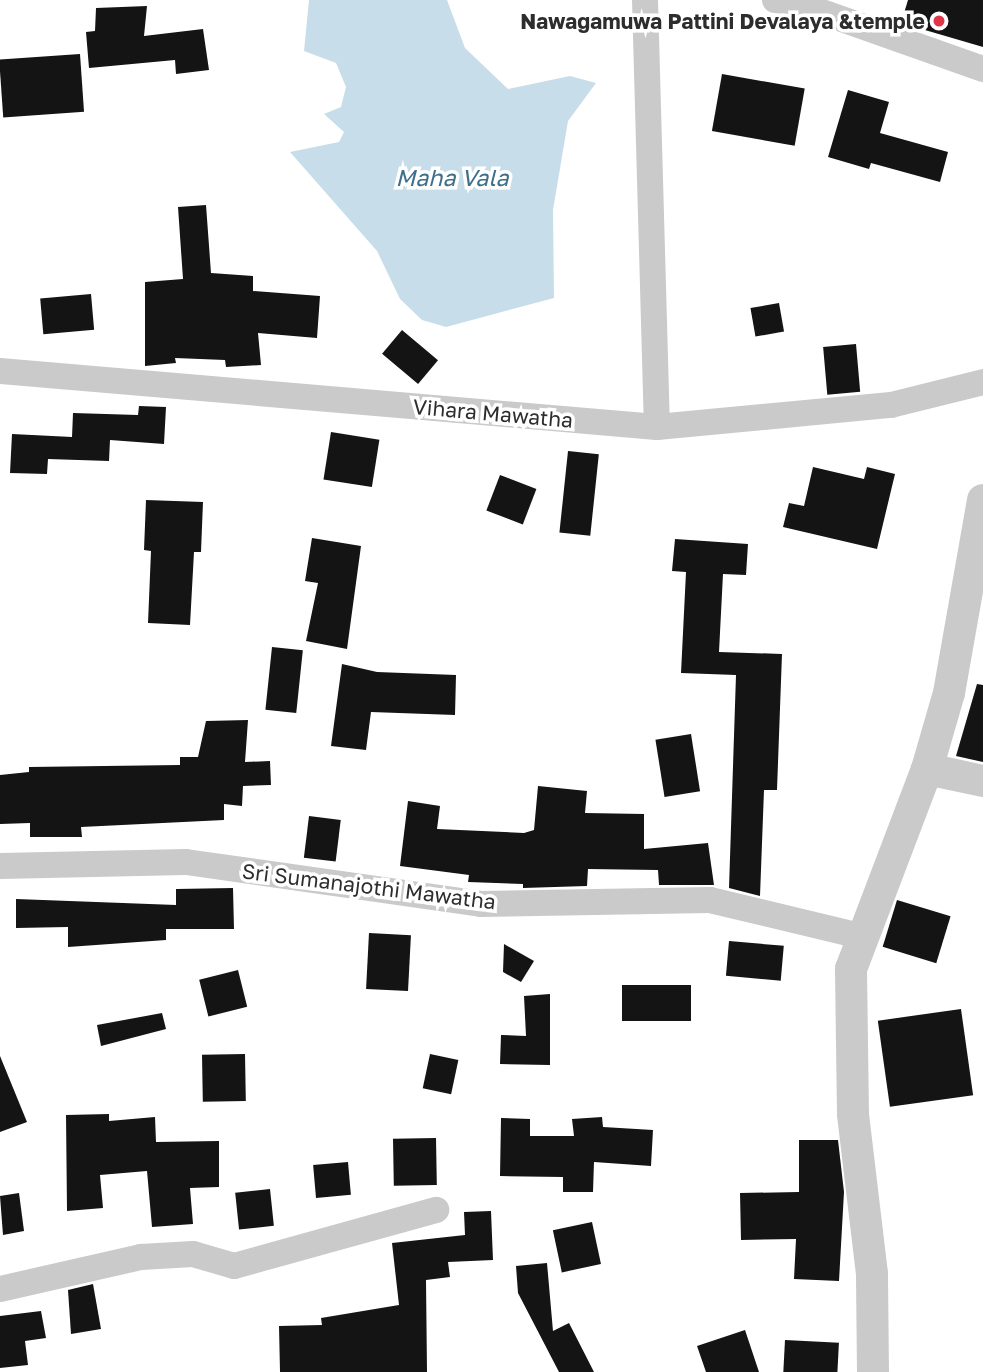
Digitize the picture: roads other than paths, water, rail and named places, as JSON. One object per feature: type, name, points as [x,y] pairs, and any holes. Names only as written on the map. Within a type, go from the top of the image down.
[{"type":"street","points":[[645,0],[657,427]]},
{"type":"street","points":[[775,0],[802,5],[983,69]]},
{"type":"street","name":"Vihara Mawatha","points":[[0,371],[657,427],[891,405],[983,383]]},
{"type":"street","points":[[873,1372],[872,1274],[853,1114],[851,969],[860,936],[927,769],[949,693],[980,546],[983,500]]},
{"type":"street","points":[[927,769],[983,781]]},
{"type":"street","name":"Sri Sumanajothi Mawatha","points":[[0,866],[186,862],[481,904],[710,900],[860,936]]},
{"type":"street","points":[[0,1289],[141,1257],[193,1254],[234,1266],[436,1210]]},
{"type":"water","name":"Maha Vala","points":[[309,0],[447,0],[465,48],[508,89],[570,76],[596,83],[568,121],[553,210],[554,298],[446,327],[422,320],[400,299],[377,251],[290,152],[339,142],[344,132],[324,114],[341,107],[346,87],[336,63],[304,51]]},
{"type":"place","name":"Nawagamuwa Pattini Devalaya &temple","points":[[939,21]]}]
